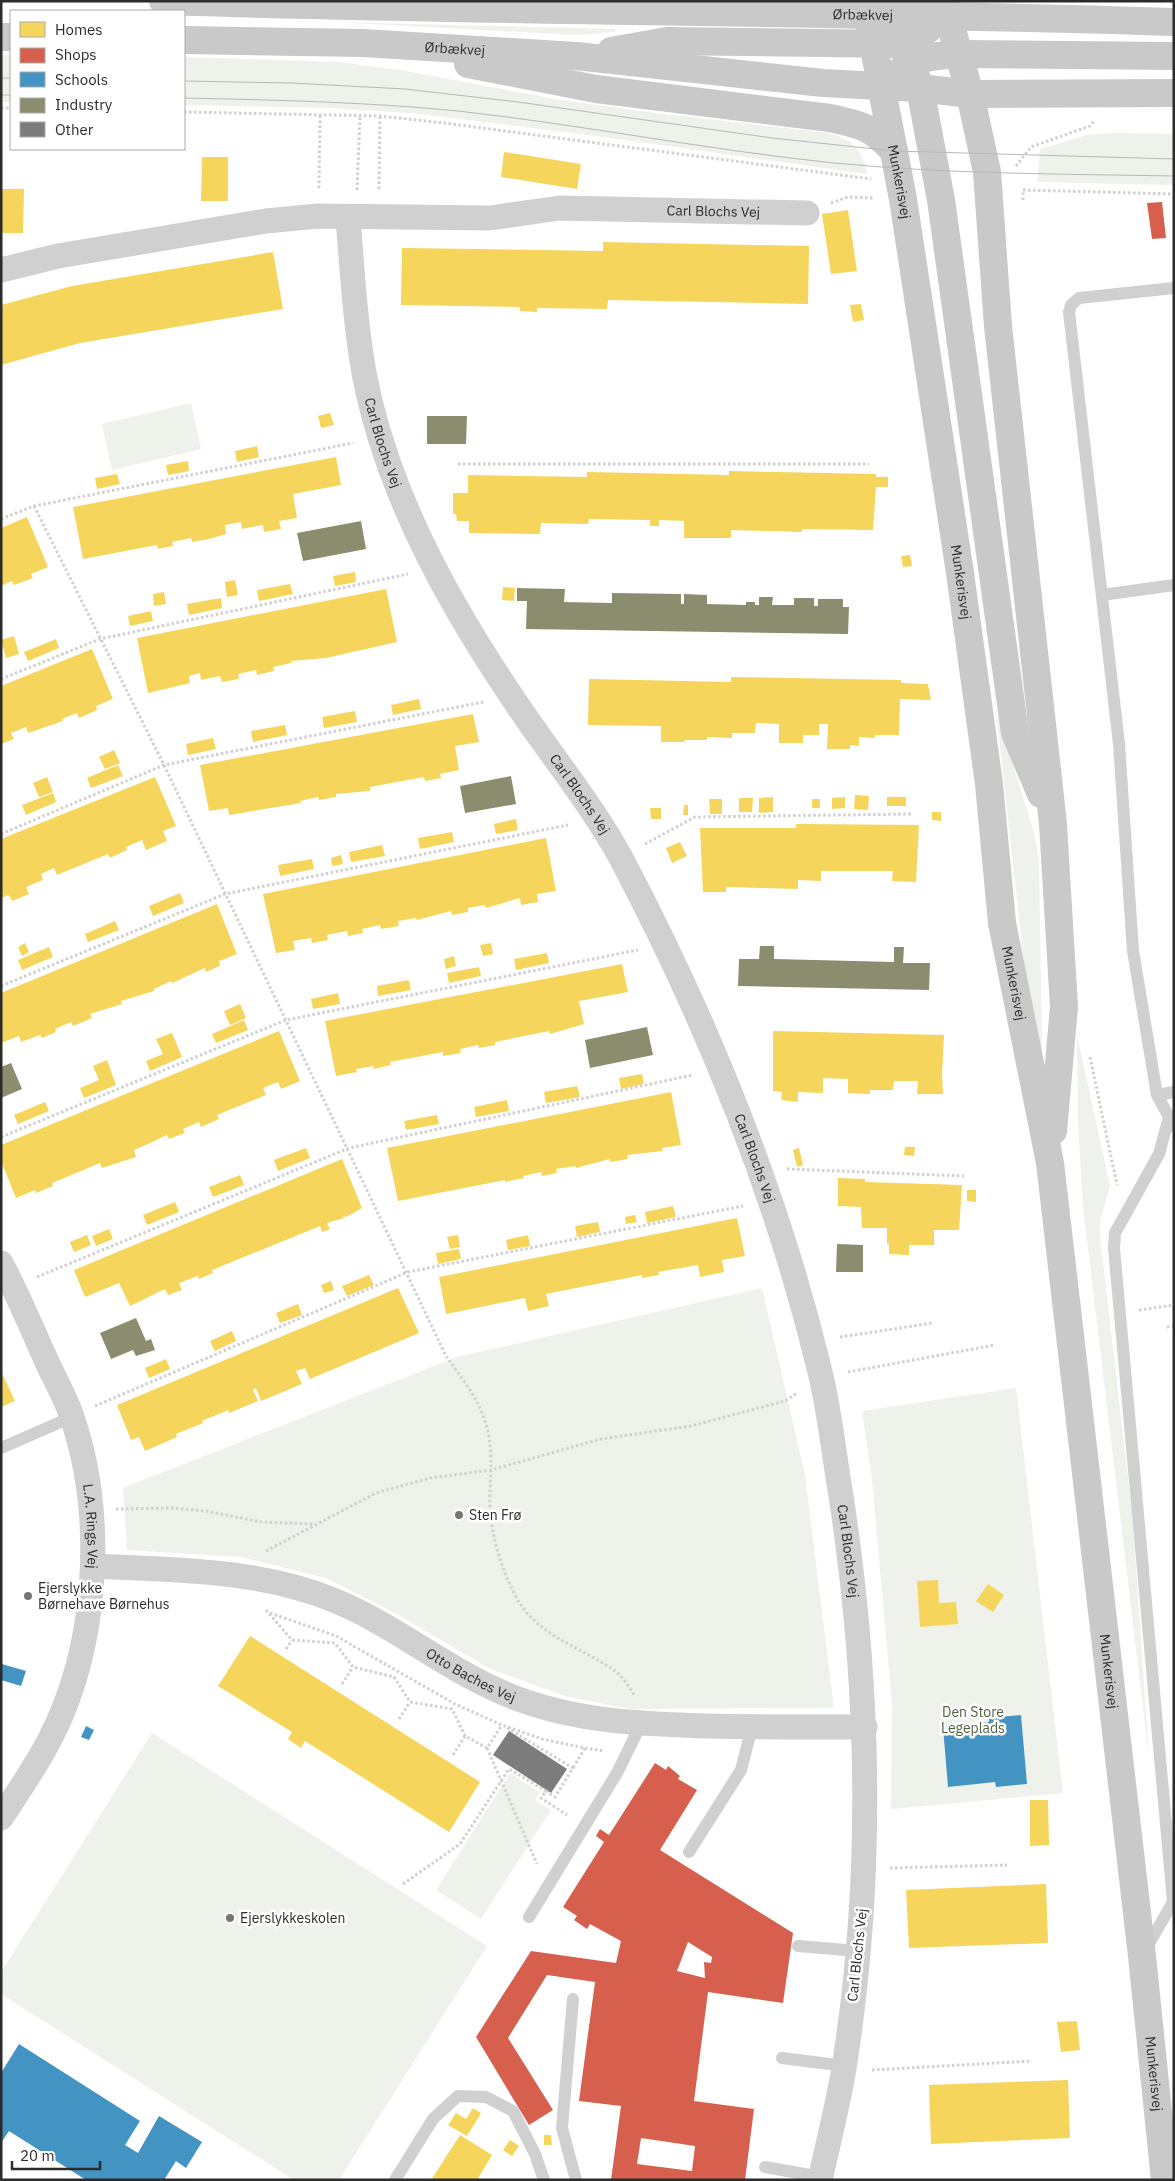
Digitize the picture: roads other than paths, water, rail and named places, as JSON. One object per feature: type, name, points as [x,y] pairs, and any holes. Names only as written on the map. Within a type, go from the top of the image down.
[{"type":"main road","name":"Ørbækvej","points":[[163,1],[287,5],[582,5],[866,8],[905,38],[946,8],[1174,22]]},
{"type":"main road","name":"Munkerisvej","points":[[866,8],[905,38],[881,86],[902,191],[972,660],[989,784],[1002,923],[1050,1163],[1142,1956],[1165,2180]]},
{"type":"main road","name":"Munkerisvej","points":[[946,8],[970,94],[987,172],[998,326],[1053,824],[1064,1007],[1050,1163]]},
{"type":"main road","points":[[881,86],[905,38]]},
{"type":"main road","points":[[905,38],[920,88],[943,210],[1016,733],[1053,824]]},
{"type":"main road","points":[[905,38],[970,94]]},
{"type":"main road","points":[[576,56],[668,42],[905,38],[958,54],[1174,56]]},
{"type":"main road","name":"Ørbækvej","points":[[185,40],[363,43],[576,56],[823,83],[920,88],[970,94],[1174,93]]},
{"type":"main road","points":[[363,43],[596,89],[830,118],[876,132],[894,151]]},
{"type":"street","name":"Carl Blochs Vej","points":[[1,270],[58,256],[266,221],[318,216],[490,218],[560,208],[807,213]]},
{"type":"street","name":"Carl Blochs Vej","points":[[348,217],[354,297],[364,374],[395,481],[434,568],[511,696],[598,818],[664,945],[722,1069],[759,1168],[771,1201],[822,1377],[849,1552],[865,1727],[864,1868],[858,1951],[844,2069],[820,2178]]},
{"type":"street","name":"L.A. Rings Vej","points":[[1,1262],[72,1417],[84,1463],[90,1509],[92,1566],[89,1605],[80,1656],[68,1697],[49,1741],[1,1818]]},
{"type":"street","name":"Otto Baches Vej","points":[[92,1566],[226,1573],[276,1582],[332,1599],[378,1623],[458,1671],[494,1690],[525,1702],[563,1712],[641,1724],[752,1727],[865,1727]]},
{"type":"lane","points":[[1142,1956],[1173,1902],[1114,1248],[1115,1234],[1159,1154],[1171,1121],[1157,1095],[1133,951],[1119,744],[1069,312],[1071,305],[1080,298],[1174,288]]},
{"type":"lane","points":[[1102,595],[1174,585]]},
{"type":"lane","points":[[1157,1095],[1174,1092]]},
{"type":"lane","points":[[1,1448],[72,1417]]},
{"type":"lane","points":[[529,1917],[617,1773],[641,1724]]},
{"type":"lane","points":[[689,1852],[741,1770],[752,1727]]},
{"type":"lane","points":[[798,1946],[858,1951]]},
{"type":"lane","points":[[573,1999],[562,2128],[576,2180]]},
{"type":"lane","points":[[782,2058],[844,2069]]},
{"type":"lane","points":[[395,2180],[433,2119],[458,2096],[486,2096],[513,2111],[535,2154],[544,2180]]},
{"type":"lane","points":[[765,2167],[820,2178]]},
{"type":"tram line","points":[[1,78],[10,78]]},
{"type":"tram line","points":[[185,81],[291,83],[405,89],[518,102],[772,138],[894,151],[1174,159]]},
{"type":"tram line","points":[[1,95],[10,95]]},
{"type":"tram line","points":[[185,98],[355,103],[458,111],[787,158],[876,167],[1004,173],[1174,176]]},
{"type":"place","name":"Sten Frø","points":[[459,1515]]},
{"type":"place","name":"Ejerslykke Børnehave Børnehus","points":[[28,1596]]},
{"type":"place","name":"Ejerslykkeskolen","points":[[230,1918]]},
{"type":"park label","name":"Den Store Legeplads","points":[[973,1720]]}]
